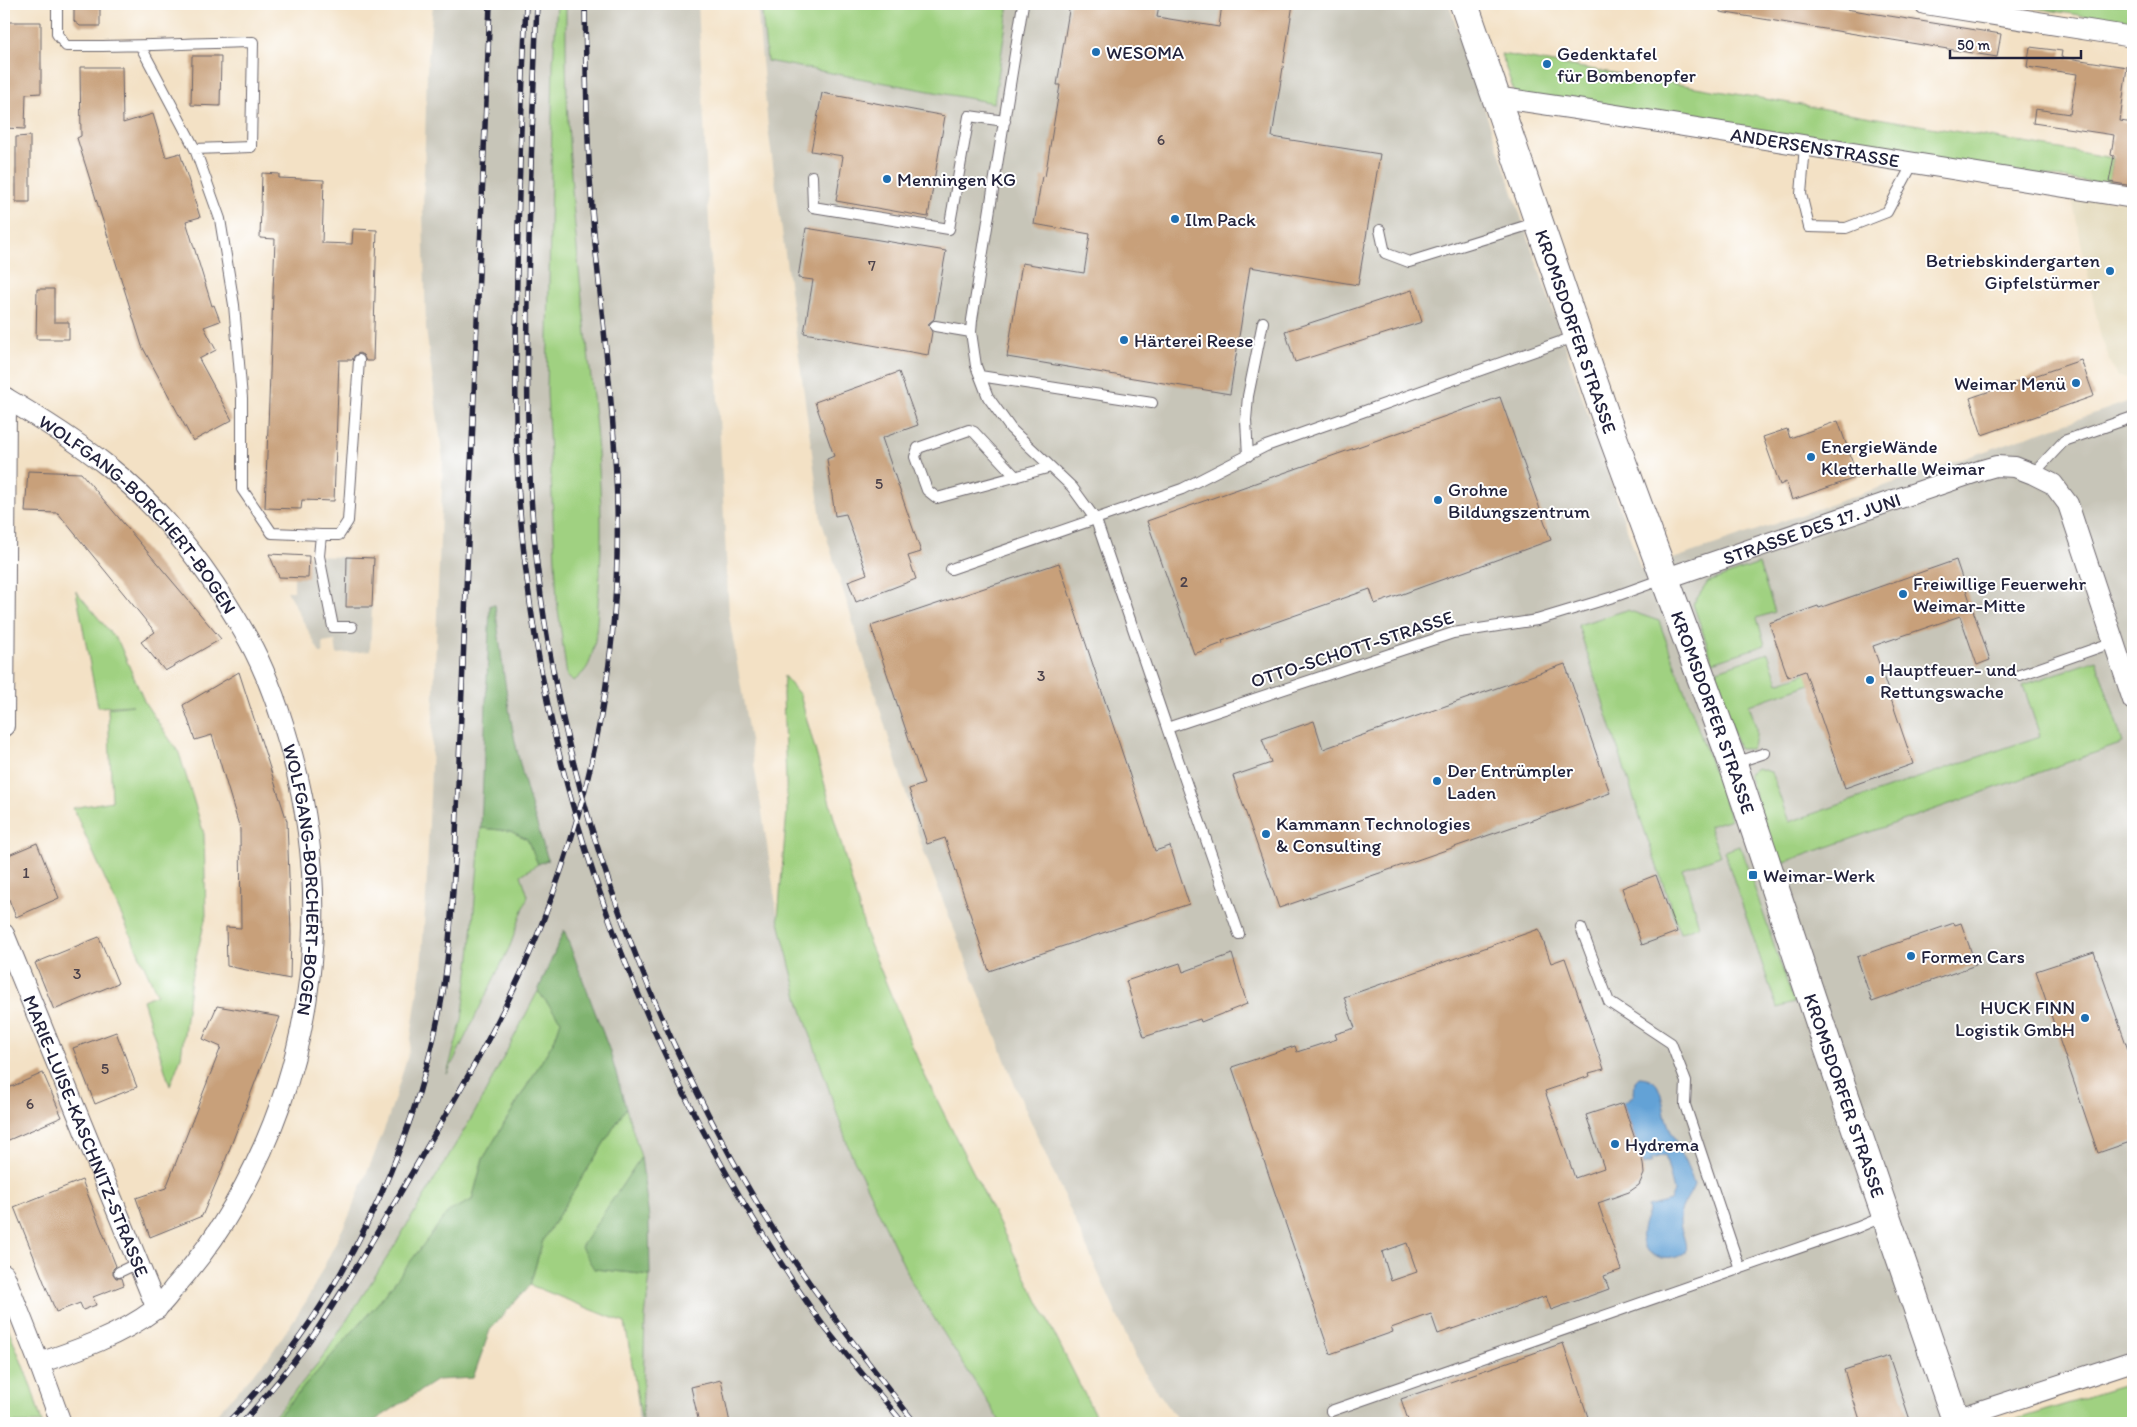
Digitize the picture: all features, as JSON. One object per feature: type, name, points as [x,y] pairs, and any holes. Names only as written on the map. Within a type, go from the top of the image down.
[{"type":"street","name":"KROMSDORFER STRASSE","points":[[1464,4],[1664,579],[1700,671],[1733,764],[1956,1421]]},
{"type":"street","points":[[1925,4],[2133,37]]},
{"type":"street","name":"ANDERSENSTRASSE","points":[[1495,97],[2133,198]]},
{"type":"street","points":[[4,726],[5,397]]},
{"type":"street","name":"WOLFGANG-BORCHERT-BOGEN","points":[[5,397],[48,423],[110,468],[153,508],[208,572],[249,641],[276,701],[300,782],[315,899],[313,950],[299,1045],[287,1089],[265,1146],[221,1229],[192,1268],[156,1309],[125,1328],[39,1362]]},
{"type":"street","name":"STRASSE DES 17. JUNI","points":[[1664,579],[1982,470],[1996,466],[2015,467],[2053,484],[2068,504],[2133,700]]},
{"type":"street","name":"MARIE-LUISE-KASCHNITZ-STRASSE","points":[[4,938],[156,1309]]},
{"type":"street","points":[[4,1274],[61,1423]]},
{"type":"street","points":[[1956,1421],[2133,1360]]},
{"type":"lane","points":[[57,4],[57,34],[66,46],[141,47],[191,43],[253,42],[251,148],[195,149]]},
{"type":"lane","points":[[1023,4],[972,320],[971,332],[976,366],[988,398],[1011,429],[1072,487],[1096,520],[1239,934]]},
{"type":"lane","points":[[141,47],[195,149],[220,220],[234,305],[242,398],[242,490],[272,533],[339,535],[348,521],[359,360]]},
{"type":"lane","points":[[812,176],[813,207],[949,229],[969,116],[1005,121]]},
{"type":"lane","points":[[1805,146],[1802,194],[1808,227],[1846,228],[1887,212],[1913,163]]},
{"type":"lane","points":[[1380,230],[1385,253],[1409,262],[1539,221]]},
{"type":"lane","points":[[1248,456],[1246,420],[1248,396],[1263,322]]},
{"type":"lane","points":[[935,326],[971,332]]},
{"type":"lane","points":[[950,569],[1182,489],[1266,446],[1578,335]]},
{"type":"lane","points":[[980,376],[1152,403]]},
{"type":"lane","points":[[2033,474],[2064,441],[2133,417]]},
{"type":"lane","points":[[1016,478],[974,432],[969,430],[918,448],[916,452],[915,457],[928,490],[937,498],[1016,478],[1051,467]]},
{"type":"lane","points":[[321,535],[320,556],[333,627],[352,627]]},
{"type":"lane","name":"OTTO-SCHOTT-STRASSE","points":[[1168,728],[1453,633],[1536,620],[1613,598],[1664,579]]},
{"type":"lane","points":[[2020,675],[2114,642]]},
{"type":"lane","points":[[1733,764],[1765,753]]},
{"type":"lane","points":[[1582,928],[1609,1002],[1671,1043],[1686,1082],[1685,1105],[1740,1269]]},
{"type":"lane","points":[[1331,1411],[1856,1228],[1885,1215]]},
{"type":"lane","points":[[119,1272],[138,1263]]},
{"type":"shaded area","points":[[433,4],[698,4],[729,615],[778,918],[799,1001],[849,1149],[913,1285],[1001,1423],[638,1423],[636,1366],[637,1201],[597,1056],[480,1173],[470,1199],[446,1210],[269,1423],[208,1423],[268,1358],[307,1300],[349,1216],[373,1158],[388,1119],[409,1052],[421,967],[426,898],[443,460],[426,329],[423,211],[427,71]]},
{"type":"shaded area","points":[[757,4],[1449,4],[1641,570],[2133,400],[2133,1361],[1956,1423],[1180,1423],[1139,1365],[1016,1088],[924,852],[821,519],[768,128]]},
{"type":"shaded area","name":"Betriebskindergarten Gipfelstürmer","points":[[2071,194],[2133,204],[2133,378],[2117,377],[2101,338]]},
{"type":"shaded area","points":[[309,556],[347,557],[346,606],[372,607],[370,651],[337,654],[335,641],[322,643],[323,653],[320,653],[287,591],[294,591],[294,577],[308,577]]},
{"type":"green space","points":[[557,4],[566,4],[571,180],[595,414],[601,501],[601,545],[596,635],[590,661],[574,681],[567,677],[557,601],[547,392],[553,63]]},
{"type":"green space","points":[[761,4],[1009,4],[994,103],[767,61]]},
{"type":"green space","points":[[2011,4],[2133,4],[2133,24]]},
{"type":"green space","points":[[1501,54],[2113,158],[2109,185],[1517,100]]},
{"type":"green space","points":[[1759,564],[1775,612],[1757,618],[1765,645],[1713,662],[1693,604],[1708,582]]},
{"type":"green space","points":[[76,591],[119,643],[145,703],[179,753],[204,834],[206,916],[191,979],[181,1057],[170,1086],[143,1000],[157,994],[73,808],[112,801],[108,708],[133,705],[98,707]]},
{"type":"green space","points":[[490,605],[495,605],[512,728],[519,761],[548,860],[538,864],[527,839],[510,831],[481,828]]},
{"type":"green space","points":[[1627,610],[1659,621],[1731,819],[1709,826],[1720,856],[1683,869],[1699,926],[1680,933],[1578,625]]},
{"type":"green space","points":[[1768,653],[1778,683],[1809,672],[1813,683],[1749,705],[1755,722],[1756,738],[1750,749],[1739,749],[1712,672]]},
{"type":"green space","points":[[2096,660],[2123,743],[1779,864],[1748,775],[1757,768],[1771,772],[1789,822],[2040,736],[2023,685]]},
{"type":"green space","points":[[784,676],[800,695],[867,937],[923,1072],[1099,1423],[1001,1423],[913,1285],[849,1149],[799,1001],[778,918],[787,811]]},
{"type":"green space","points":[[481,828],[510,831],[527,839],[538,864],[521,875],[528,896],[510,946],[447,1074],[462,1020],[470,957]]},
{"type":"green space","points":[[1740,846],[1794,1003],[1777,1008],[1724,851]]},
{"type":"green space","points":[[564,930],[609,1049],[626,1108],[543,1240],[530,1285],[490,1330],[473,1378],[437,1380],[371,1423],[272,1423],[385,1295],[448,1212],[472,1200],[483,1159],[555,1039],[561,1021],[538,991]]},
{"type":"green space","points":[[538,991],[561,1021],[555,1039],[483,1159],[472,1200],[448,1213],[385,1295],[272,1423],[269,1423],[323,1357],[390,1253],[475,1112]]},
{"type":"green space","points":[[626,1108],[641,1157],[582,1247],[595,1269],[650,1275],[645,1318],[642,1423],[625,1323],[530,1285],[543,1240]]},
{"type":"green space","points":[[641,1157],[649,1218],[650,1275],[594,1269],[581,1247]]},
{"type":"green space","points":[[4,1317],[32,1389],[42,1423],[4,1423]]},
{"type":"green space","points":[[2133,1384],[2133,1423],[2004,1423]]},
{"type":"water","points":[[1639,1077],[1650,1079],[1658,1087],[1668,1124],[1689,1169],[1694,1185],[1680,1214],[1680,1223],[1686,1249],[1685,1253],[1672,1258],[1659,1257],[1646,1249],[1643,1244],[1642,1231],[1649,1211],[1648,1207],[1670,1201],[1674,1191],[1665,1155],[1651,1159],[1652,1162],[1644,1165],[1623,1103],[1634,1095],[1635,1081]]},
{"type":"building","points":[[74,4],[100,4],[100,26],[80,26],[74,21]]},
{"type":"building","points":[[1070,4],[1159,4],[1157,17],[1219,27],[1222,4],[1293,4],[1272,137],[1380,154],[1358,285],[1250,267],[1230,394],[1007,357],[1022,263],[1084,273],[1090,234],[1034,224],[1042,176],[1045,177],[1060,85],[1057,85]]},
{"type":"building","points":[[1720,4],[1815,4],[2001,34],[1997,57],[1720,12]]},
{"type":"building","points":[[4,22],[41,22],[41,93],[26,94],[25,129],[4,128]]},
{"type":"building","points":[[2030,47],[2062,51],[2061,57],[2127,67],[2120,121],[2133,123],[2133,186],[2109,182],[2114,156],[2111,155],[2114,135],[2033,123],[2035,109],[2070,114],[2077,74],[2027,67]]},
{"type":"building","points":[[192,56],[221,56],[220,106],[191,105]]},
{"type":"building","points":[[80,67],[122,67],[123,123],[153,114],[166,157],[180,153],[200,217],[186,221],[212,306],[214,305],[220,321],[204,327],[216,350],[199,359],[232,420],[193,441],[142,346],[77,138],[81,136]]},
{"type":"building","name":"Menningen KG","points":[[822,93],[945,116],[928,217],[836,201],[843,156],[811,151]]},
{"type":"building","points":[[30,136],[30,202],[16,202],[16,137]]},
{"type":"building","points":[[262,173],[279,174],[279,178],[324,180],[322,243],[352,244],[353,229],[377,230],[373,361],[366,361],[363,355],[359,353],[352,360],[339,360],[334,501],[302,500],[301,509],[265,508],[275,239],[260,238]]},
{"type":"building","points":[[806,228],[946,251],[934,319],[928,324],[932,332],[928,355],[804,333],[813,280],[798,278]]},
{"type":"building","points":[[37,289],[54,289],[54,322],[69,322],[69,339],[36,339]]},
{"type":"building","points":[[1412,290],[1422,322],[1295,362],[1285,331]]},
{"type":"building","points":[[2081,360],[2094,396],[1982,435],[1970,398]]},
{"type":"building","points":[[899,372],[918,425],[882,438],[921,552],[908,556],[916,579],[856,602],[848,581],[867,574],[846,514],[835,516],[827,459],[834,456],[815,402]]},
{"type":"building","points":[[1500,397],[1551,540],[1375,604],[1370,589],[1222,641],[1223,643],[1194,654],[1147,521]]},
{"type":"building","name":"EnergieWände Kletterhalle Weimar","points":[[1838,421],[1858,477],[1792,500],[1786,482],[1780,485],[1763,437],[1787,429],[1790,438]]},
{"type":"building","points":[[28,471],[81,473],[221,639],[165,671],[141,642],[155,632],[58,513],[25,512]]},
{"type":"building","points":[[269,554],[309,556],[308,578],[279,577]]},
{"type":"building","points":[[347,557],[374,558],[372,607],[346,607]]},
{"type":"building","points":[[1956,560],[1990,660],[1977,665],[1960,616],[1873,646],[1913,764],[1845,788],[1805,671],[1788,677],[1769,623],[1818,606],[1819,608]]},
{"type":"building","points":[[1059,563],[1155,851],[1170,846],[1189,904],[989,971],[945,838],[927,844],[909,789],[924,784],[871,626]]},
{"type":"building","name":"Der Entrümpler Laden","points":[[1565,664],[1610,793],[1279,908],[1233,776],[1271,763],[1262,739],[1314,721],[1323,749]]},
{"type":"building","points":[[239,672],[287,821],[291,933],[290,979],[227,966],[226,927],[241,928],[240,829],[212,735],[195,740],[183,705]]},
{"type":"building","points":[[37,843],[59,898],[16,917],[4,887],[4,857]]},
{"type":"building","points":[[1656,875],[1677,932],[1642,945],[1622,888]]},
{"type":"building","points":[[1954,923],[1955,925],[1961,923],[1976,965],[1872,1002],[1857,957]]},
{"type":"building","points":[[1539,929],[1551,963],[1565,958],[1604,1069],[1589,1073],[1590,1076],[1545,1091],[1575,1178],[1604,1168],[1586,1115],[1623,1103],[1643,1163],[1644,1174],[1639,1185],[1629,1192],[1598,1203],[1621,1270],[1604,1276],[1609,1289],[1551,1310],[1546,1296],[1438,1334],[1431,1314],[1391,1328],[1393,1332],[1330,1354],[1232,1067],[1295,1046],[1297,1052],[1337,1039],[1335,1034],[1355,1028],[1344,997]],"holes":[[[1407,1243],[1417,1272],[1391,1281],[1382,1252]]]},
{"type":"building","points":[[99,937],[118,983],[54,1010],[35,963]]},
{"type":"building","name":"HUCK FINN Logistik GmbH","points":[[2094,952],[2133,1064],[2133,1141],[2098,1153],[2036,971]]},
{"type":"building","points":[[1232,954],[1247,1004],[1201,1022],[1200,1019],[1144,1037],[1126,981],[1180,963],[1183,972]]},
{"type":"building","points":[[217,1006],[280,1017],[202,1216],[150,1237],[136,1198],[166,1188],[221,1047],[203,1039]]},
{"type":"building","points":[[116,1032],[137,1087],[95,1104],[73,1048]]},
{"type":"building","points":[[43,1073],[62,1117],[4,1142],[4,1090]]},
{"type":"building","points":[[82,1180],[116,1266],[113,1269],[113,1274],[116,1278],[122,1278],[124,1285],[93,1297],[96,1305],[83,1310],[80,1303],[56,1312],[14,1207]]},
{"type":"building","points":[[1563,1343],[1590,1423],[1409,1423],[1401,1399]]},
{"type":"building","points":[[1889,1356],[1911,1423],[1861,1423],[1844,1370]]},
{"type":"building","points":[[721,1380],[730,1423],[699,1423],[691,1387]]},
{"type":"railway","points":[[227,1423],[267,1379],[304,1330],[337,1279],[367,1224],[392,1167],[414,1109],[431,1051],[443,992],[449,943],[455,860],[490,4]]},
{"type":"railway","points":[[526,4],[517,270],[517,469],[529,594],[545,690],[567,785],[595,878],[628,969],[667,1058],[710,1144],[759,1228],[808,1304],[835,1341],[903,1423]]},
{"type":"railway","points":[[537,4],[530,189],[528,330],[530,477],[542,606],[569,744],[587,811],[631,944],[688,1074],[745,1183],[784,1246],[832,1314],[915,1423]]},
{"type":"railway","points":[[242,1423],[288,1369],[327,1315],[477,1060],[509,999],[537,936],[554,891],[583,798],[603,704],[610,655],[615,607],[617,558],[614,436],[590,175],[586,90],[585,4]]},
{"type":"place","name":"WESOMA","points":[[1096,52]]},
{"type":"place","name":"Gedenktafel für Bombenopfer","points":[[1547,64]]},
{"type":"place","name":"Menningen KG","points":[[887,179]]},
{"type":"place","name":"Ilm Pack","points":[[1175,219]]},
{"type":"place","name":"Betriebskindergarten Gipfelstürmer","points":[[2110,271]]},
{"type":"place","name":"Härterei Reese","points":[[1124,340]]},
{"type":"place","name":"Weimar Menü","points":[[2076,383]]},
{"type":"place","name":"EnergieWände Kletterhalle Weimar","points":[[1811,457]]},
{"type":"place","name":"Grohne Bildungszentrum","points":[[1438,500]]},
{"type":"place","name":"Freiwillige Feuerwehr Weimar-Mitte","points":[[1903,594]]},
{"type":"place","name":"Hauptfeuer- und Rettungswache","points":[[1870,680]]},
{"type":"place","name":"Der Entrümpler Laden","points":[[1437,781]]},
{"type":"place","name":"Kammann Technologies & Consulting","points":[[1266,834]]},
{"type":"place","name":"Weimar-Werk","points":[[1753,875]]},
{"type":"place","name":"Formen Cars","points":[[1911,956]]},
{"type":"place","name":"HUCK FINN Logistik GmbH","points":[[2085,1018]]},
{"type":"place","name":"Hydrema","points":[[1615,1144]]}]
